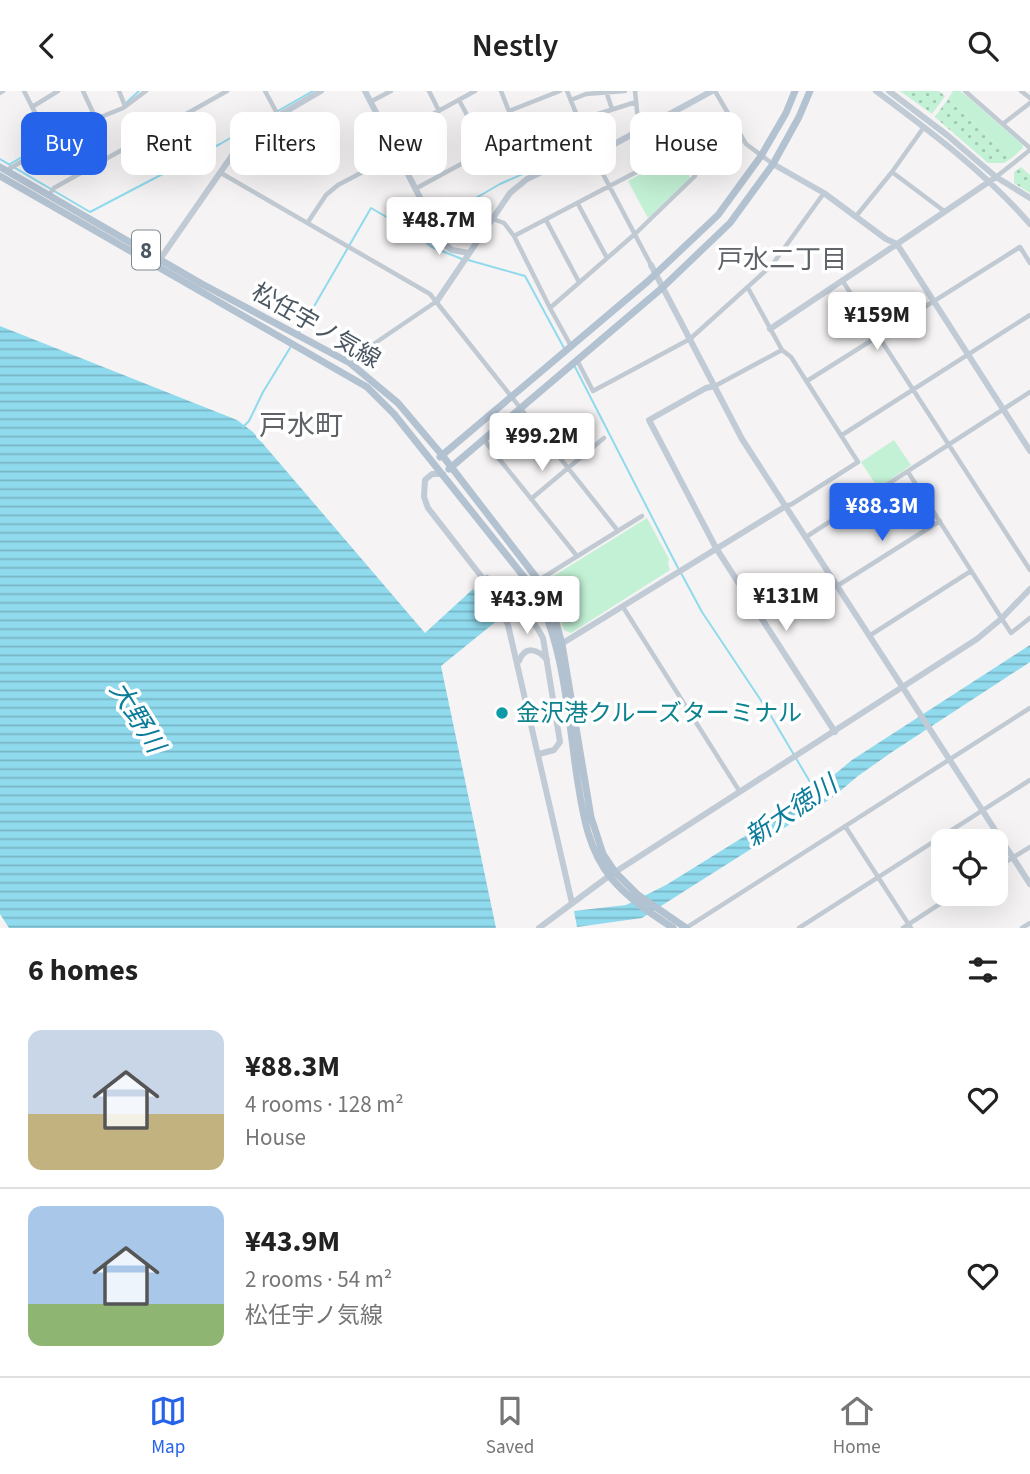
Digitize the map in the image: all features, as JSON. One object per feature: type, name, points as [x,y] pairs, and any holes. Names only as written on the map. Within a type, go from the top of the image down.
[{"type":"main road","points":[[434,462],[655,275],[718,215],[761,156],[786,113],[795,91]]},
{"type":"main road","points":[[443,474],[662,288],[730,223],[773,164],[810,91]]},
{"type":"main road","name":"松任宇ノ気線","points":[[6,169],[290,337]]},
{"type":"main road","name":"松任宇ノ気線","points":[[6,169],[155,266],[298,341],[350,363],[398,403],[442,455],[539,581],[553,612],[584,821],[595,850],[612,874],[635,897],[660,915],[686,928]]},
{"type":"main road","name":"松任宇ノ気線","points":[[298,341],[367,387],[385,404],[532,587],[559,645]]},
{"type":"main road","name":"松任宇ノ気線","points":[[660,915],[673,928]]},
{"type":"street","points":[[24,91],[34,112]]},
{"type":"street","points":[[32,107],[58,91]]},
{"type":"street","points":[[83,91],[93,112]]},
{"type":"street","points":[[119,91],[124,104]]},
{"type":"street","points":[[107,113],[146,91]]},
{"type":"street","points":[[50,194],[54,188],[227,91]]},
{"type":"street","points":[[265,91],[277,112],[321,91]]},
{"type":"street","points":[[365,91],[375,112]]},
{"type":"street","points":[[370,102],[391,91]]},
{"type":"street","points":[[429,91],[439,111],[466,93],[475,91]]},
{"type":"street","points":[[501,91],[509,111],[560,91]]},
{"type":"street","points":[[568,91],[576,112]]},
{"type":"street","points":[[606,91],[612,109]]},
{"type":"street","points":[[571,100],[586,94],[625,91]]},
{"type":"street","points":[[635,91],[637,112]]},
{"type":"street","points":[[675,112],[714,91],[726,112]]},
{"type":"street","points":[[876,91],[993,179],[1030,198]]},
{"type":"street","points":[[888,91],[947,135],[993,179],[1030,224]]},
{"type":"street","points":[[770,329],[993,179],[1030,149],[965,91]]},
{"type":"street","points":[[1004,123],[1030,101],[1021,91]]},
{"type":"street","points":[[459,100],[465,112]]},
{"type":"street","points":[[603,112],[636,102]]},
{"type":"street","points":[[857,215],[892,172],[924,126]]},
{"type":"street","points":[[742,138],[761,156],[824,193],[886,239],[897,244],[1030,451]]},
{"type":"street","points":[[155,266],[230,158]]},
{"type":"street","points":[[415,189],[461,164]]},
{"type":"street","points":[[220,172],[430,294],[618,531]]},
{"type":"street","points":[[892,172],[945,212]]},
{"type":"street","points":[[308,222],[326,195],[357,175]]},
{"type":"street","points":[[408,175],[444,244],[452,250],[468,253]]},
{"type":"street","points":[[350,363],[356,356],[437,301],[510,193],[535,175]]},
{"type":"street","points":[[604,175],[742,439],[1030,884]]},
{"type":"street","points":[[514,236],[634,175]]},
{"type":"street","points":[[550,308],[636,233],[694,175]]},
{"type":"street","points":[[577,360],[593,391],[690,339],[748,288],[779,255],[824,193]]},
{"type":"street","points":[[578,204],[607,258]]},
{"type":"street","points":[[493,219],[504,223],[514,236],[571,346]]},
{"type":"street","points":[[547,220],[579,282]]},
{"type":"street","points":[[807,381],[1020,247],[1030,263]]},
{"type":"street","points":[[842,280],[1030,570]]},
{"type":"street","points":[[559,645],[716,548],[792,505],[858,462],[791,357],[782,350],[748,288]]},
{"type":"street","points":[[842,436],[1030,315]]},
{"type":"street","points":[[782,350],[649,420],[716,548],[835,732]]},
{"type":"street","points":[[805,537],[1030,392]]},
{"type":"street","points":[[531,499],[604,438]]},
{"type":"street","points":[[484,440],[577,556]]},
{"type":"street","points":[[434,462],[432,474],[425,480],[424,497],[428,508],[477,570],[501,608],[512,637],[533,740],[539,754],[572,903]]},
{"type":"street","points":[[908,472],[1011,633],[1030,618]]},
{"type":"street","points":[[432,474],[443,474]]},
{"type":"street","points":[[539,581],[642,516]]},
{"type":"street","points":[[837,586],[940,521]]},
{"type":"street","points":[[477,570],[527,613],[543,638],[561,742],[554,750],[539,754]]},
{"type":"street","points":[[869,636],[971,571]]},
{"type":"street","points":[[539,928],[612,874],[976,639],[1030,589]]},
{"type":"street","points":[[623,607],[740,793]]},
{"type":"street","points":[[518,665],[519,657],[532,649],[540,652],[548,661]]},
{"type":"street","points":[[686,928],[1030,708]]},
{"type":"street","points":[[799,928],[1030,780]]},
{"type":"street","points":[[845,826],[910,926]]},
{"type":"street","points":[[1008,860],[1030,847]]},
{"type":"street","points":[[903,928],[939,906]]},
{"type":"street","points":[[1022,928],[1030,923]]},
{"type":"green space","points":[[900,91],[939,91],[945,96],[932,114]]},
{"type":"green space","points":[[953,91],[960,91],[969,98],[1023,145],[1023,148],[1012,158],[948,99]]},
{"type":"green space","points":[[948,99],[1012,158],[1004,163],[988,163],[935,117]]},
{"type":"green space","points":[[1021,167],[1030,175],[1030,193],[1014,183],[1014,172]]},
{"type":"green space","points":[[639,175],[689,175],[690,178],[648,218],[628,181]]},
{"type":"green space","points":[[894,440],[911,465],[878,488],[861,462]]},
{"type":"green space","points":[[647,518],[669,559],[670,570],[571,633],[564,630],[557,607],[544,582]]},
{"type":"water","name":"大野川","points":[[0,326],[237,420],[253,432],[425,633],[473,589],[499,619],[441,666],[496,928],[9,928],[0,914]]},
{"type":"water","name":"新大徳川","points":[[1030,645],[1030,662],[892,752],[833,797],[642,918],[577,927],[574,911],[626,905],[666,885],[805,799],[852,760]]},
{"type":"waterway","points":[[127,102],[139,91]]},
{"type":"waterway","points":[[0,159],[90,212],[220,144],[313,91]]},
{"type":"waterway","points":[[10,164],[21,158]]},
{"type":"waterway","points":[[436,221],[521,175]]},
{"type":"waterway","points":[[298,334],[371,208],[432,247],[462,259]]},
{"type":"waterway","points":[[415,232],[431,224]]},
{"type":"waterway","points":[[468,260],[525,276],[564,348]]},
{"type":"waterway","points":[[243,427],[290,348]]},
{"type":"waterway","points":[[574,365],[678,568]]},
{"type":"waterway","name":"新大徳川","points":[[681,573],[702,612],[768,711],[816,792]]},
{"type":"place","name":"金沢港クルーズターミナル","points":[[502,713]]},
{"type":"district","name":"戸水二丁目","points":[[782,259]]},
{"type":"district","name":"戸水町","points":[[301,426]]}]
